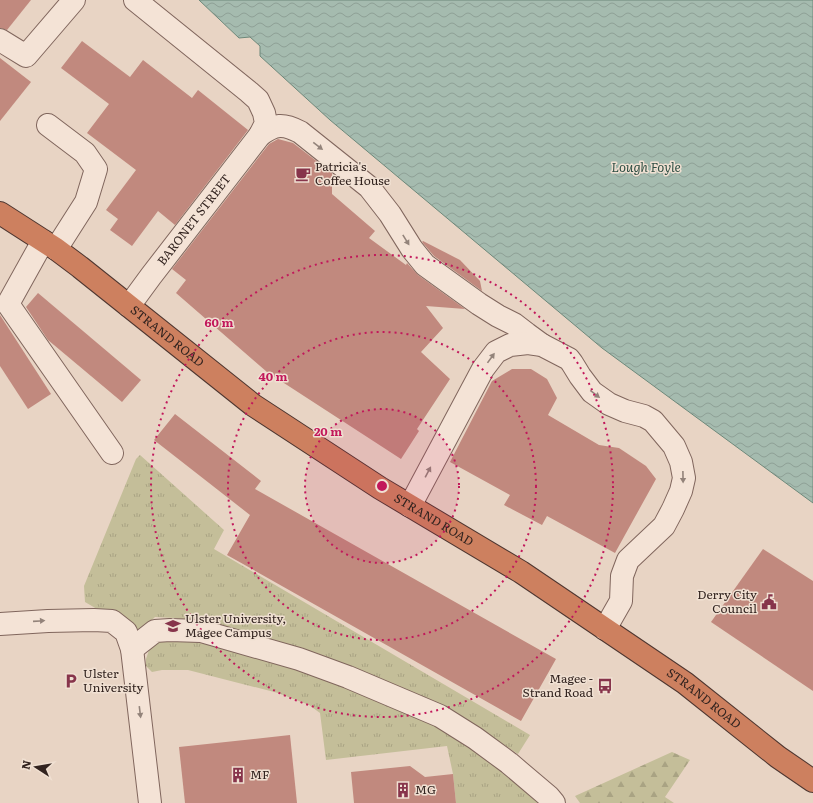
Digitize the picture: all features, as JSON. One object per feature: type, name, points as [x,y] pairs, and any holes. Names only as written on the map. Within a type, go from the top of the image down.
[{"type":"highway","name":"STRAND ROAD","points":[[0,213],[50,245],[130,306],[253,405],[380,488],[521,572],[605,628],[685,683],[778,757],[813,781]]},
{"type":"street","points":[[0,40],[26,56],[74,0]]},
{"type":"street","points":[[136,0],[369,187],[390,214],[412,249],[425,265],[479,304],[514,324],[542,345],[572,363],[592,392],[610,404],[625,411],[644,416],[653,421],[674,446],[681,462],[684,478],[681,491],[664,526],[628,560],[622,576],[621,601],[605,628]]},
{"type":"street","points":[[249,92],[258,100],[264,113],[266,123],[260,135]]},
{"type":"street","points":[[48,125],[85,153],[96,169],[86,202],[50,245],[8,304],[112,453]]},
{"type":"street","points":[[260,135],[270,128],[281,126],[291,127],[300,132]]},
{"type":"street","name":"BARONET STREET","points":[[130,306],[151,276],[260,135]]},
{"type":"street","points":[[410,506],[483,369],[496,352],[510,345],[528,343],[542,345]]},
{"type":"street","points":[[0,624],[63,620],[112,621],[126,632],[132,649],[150,803]]},
{"type":"street","points":[[132,649],[155,631],[202,631],[299,659],[341,674],[440,716],[509,763],[554,803]]},
{"type":"green space","points":[[140,455],[224,530],[214,549],[530,735],[518,754],[462,718],[216,627],[175,618],[155,617],[138,633],[85,602],[84,586],[136,459]]},
{"type":"green space","points":[[167,638],[205,644],[322,676],[422,716],[483,756],[541,803],[456,803],[453,774],[447,746],[326,760],[320,713],[309,705],[278,693],[188,670],[162,670],[152,672],[146,666],[146,659],[149,650],[156,642]]},
{"type":"green space","points":[[672,752],[690,760],[665,797],[674,803],[580,803],[575,796]]},
{"type":"water","name":"Lough Foyle","points":[[199,0],[813,0],[813,503],[602,348],[330,120],[260,56],[260,46],[250,37],[239,38]]},
{"type":"building","points":[[0,0],[31,0],[7,30],[0,28]]},
{"type":"building","points":[[82,41],[130,77],[143,60],[192,98],[198,90],[248,130],[175,225],[158,211],[132,246],[110,230],[118,219],[106,210],[136,170],[87,133],[109,104],[61,68]]},
{"type":"building","points":[[0,58],[31,82],[0,121]]},
{"type":"building","points":[[278,139],[293,143],[332,173],[332,194],[375,231],[369,238],[406,265],[407,263],[418,275],[465,309],[426,306],[443,328],[421,352],[450,379],[417,429],[419,431],[401,459],[267,372],[176,293],[186,280],[172,269],[269,144]]},
{"type":"building","points":[[423,241],[460,260],[480,281],[482,291],[434,256],[422,242]]},
{"type":"building","points":[[38,293],[141,380],[122,402],[48,340],[26,307]]},
{"type":"building","points":[[0,315],[51,394],[28,409],[0,366]]},
{"type":"building","points":[[512,369],[531,369],[547,379],[557,398],[548,415],[599,445],[619,448],[646,466],[656,479],[615,553],[547,516],[542,525],[504,505],[510,495],[450,462],[492,381]]},
{"type":"building","points":[[175,414],[261,481],[255,489],[556,659],[521,721],[227,555],[250,515],[154,440]]},
{"type":"building","name":"Derry City Council","points":[[763,549],[813,581],[813,691],[711,622]]},
{"type":"building","name":"MF","points":[[290,735],[297,803],[185,803],[179,747]]},
{"type":"building","name":"MG","points":[[410,766],[425,777],[453,774],[456,803],[354,803],[351,772]]},
{"type":"place","name":"Patricia's Coffee House","points":[[303,174]]},
{"type":"place","name":"Derry City Council","points":[[769,602]]},
{"type":"place","name":"Ulster University, Magee Campus","points":[[173,626]]},
{"type":"place","name":"Ulster University","points":[[71,681]]},
{"type":"place","name":"Magee - Strand Road","points":[[605,686]]},
{"type":"place","name":"MF","points":[[238,775]]},
{"type":"place","name":"MG","points":[[403,790]]}]
